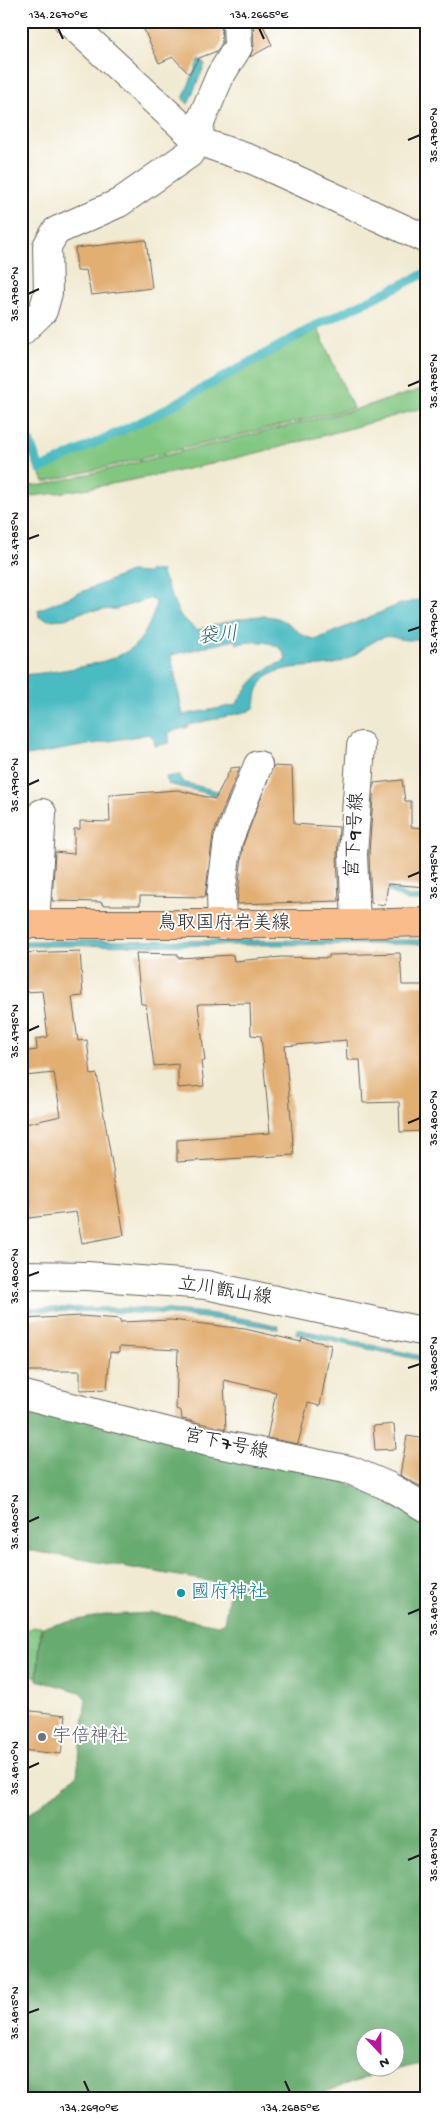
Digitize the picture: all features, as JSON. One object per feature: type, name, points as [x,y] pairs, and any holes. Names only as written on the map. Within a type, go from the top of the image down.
[{"type":"main road","name":"鳥取国府岩美線","points":[[28,924],[222,925],[426,922]]},
{"type":"street","points":[[68,21],[198,141],[253,160],[426,239]]},
{"type":"street","points":[[21,332],[43,311],[48,293],[47,246],[56,232],[118,203],[189,154],[198,141],[200,123],[220,76],[238,47],[237,21]]},
{"type":"street","name":"宮下9号線","points":[[356,924],[353,854],[361,746]]},
{"type":"street","points":[[222,925],[221,894],[228,841],[258,765]]},
{"type":"street","points":[[28,924],[42,813]]},
{"type":"street","name":"立川甑山線","points":[[21,1275],[87,1276],[206,1285],[426,1332]]},
{"type":"street","name":"宮下7号線","points":[[21,1394],[208,1442],[350,1470],[390,1487],[426,1508]]},
{"type":"green space","points":[[318,329],[353,408],[44,482],[40,472],[161,416]]},
{"type":"green space","points":[[426,388],[426,407],[315,438],[165,474],[21,497],[21,486],[43,485],[353,410]]},
{"type":"green space","points":[[21,1405],[305,1467],[426,1514],[426,2063],[404,2068],[404,2028],[354,2028],[354,2078],[364,2078],[307,2099],[21,2099],[21,1820],[77,1775],[86,1699],[80,1692],[37,1680],[42,1627],[104,1615],[154,1613],[218,1625],[224,1622],[230,1589],[226,1584],[21,1549]]},
{"type":"green space","points":[[33,1627],[41,1627],[37,1677],[21,1671],[21,1640],[27,1630]]},
{"type":"water","points":[[199,60],[205,64],[188,104],[183,99]]},
{"type":"water","name":"袋川","points":[[161,571],[180,616],[197,630],[239,619],[261,616],[280,619],[302,635],[317,639],[398,605],[426,598],[426,638],[407,640],[384,637],[372,642],[350,658],[338,663],[294,668],[273,673],[264,680],[258,689],[254,708],[249,711],[188,725],[188,727],[169,732],[169,743],[155,746],[154,739],[149,734],[21,757],[21,675],[80,667],[111,659],[124,653],[133,647],[145,633],[151,621],[156,603],[151,598],[117,609],[85,611],[65,619],[48,620],[39,617],[38,610],[130,572],[147,573]],"holes":[[[235,640],[237,644],[265,642],[278,647],[286,658],[284,662],[269,668],[256,678],[236,705],[183,715],[171,655]]]},
{"type":"water","points":[[180,775],[182,782],[236,796],[235,800],[168,784],[166,777]]},
{"type":"water","points":[[366,875],[408,897],[426,897],[426,901],[407,901],[365,879]]},
{"type":"water","points":[[426,940],[426,944],[21,946],[21,941]]},
{"type":"water","points":[[21,1308],[118,1308],[183,1311],[247,1319],[279,1326],[278,1329],[246,1323],[182,1316],[86,1311],[21,1311]]},
{"type":"water","points":[[297,1329],[426,1357],[426,1361],[296,1334]]},
{"type":"building","points":[[140,21],[221,21],[222,43],[217,51],[199,58],[189,74],[173,57],[159,63]]},
{"type":"building","points":[[253,21],[261,21],[272,45],[250,57],[254,46]]},
{"type":"building","points":[[146,240],[152,288],[91,295],[86,270],[77,271],[75,248]]},
{"type":"building","points":[[273,766],[292,767],[294,824],[339,827],[337,855],[339,901],[237,904],[243,845]]},
{"type":"building","points":[[240,767],[213,835],[205,897],[140,896],[140,905],[102,905],[102,902],[52,901],[55,852],[74,854],[74,829],[80,829],[80,821],[110,822],[109,795],[178,790],[215,799],[231,768]]},
{"type":"building","points":[[402,780],[405,801],[411,801],[411,827],[426,828],[426,887],[388,884],[385,905],[371,903],[369,854],[374,783]]},
{"type":"building","points":[[80,951],[83,996],[72,997],[78,1041],[87,1040],[91,1075],[97,1074],[124,1235],[82,1243],[76,1212],[21,1219],[21,1125],[61,1116],[54,1073],[25,1076],[21,1052],[37,1050],[36,1039],[48,1037],[42,991],[25,992],[22,953]]},
{"type":"building","points":[[136,953],[178,954],[178,958],[233,955],[234,961],[282,957],[329,958],[329,955],[400,953],[402,985],[426,985],[426,1131],[400,1132],[399,1102],[363,1103],[360,1060],[347,1060],[346,1040],[285,1046],[294,1155],[177,1162],[177,1140],[270,1133],[261,1036],[251,1035],[250,1003],[198,1004],[205,1061],[201,1061],[204,1086],[178,1088],[178,1064],[154,1066],[146,1004],[141,1004]]},
{"type":"building","points":[[81,1316],[120,1319],[120,1322],[171,1320],[245,1329],[301,1342],[302,1338],[331,1345],[320,1406],[308,1403],[298,1444],[267,1438],[276,1392],[224,1380],[226,1429],[182,1419],[181,1411],[176,1409],[178,1350],[119,1347],[119,1353],[110,1352],[107,1389],[80,1390],[80,1371],[25,1371],[23,1319]]},
{"type":"building","points":[[394,1424],[396,1449],[375,1450],[373,1426]]},
{"type":"building","points":[[407,1436],[426,1439],[426,1487],[418,1485],[400,1475]]},
{"type":"building","name":"宇倍神社","points":[[23,1710],[66,1715],[61,1754],[21,1750]]},
{"type":"waterway","points":[[21,428],[27,435],[40,469],[155,415],[317,325],[426,273]]},
{"type":"place","name":"國府神社","points":[[181,1593]]},
{"type":"place","name":"宇倍神社","points":[[42,1737]]}]
